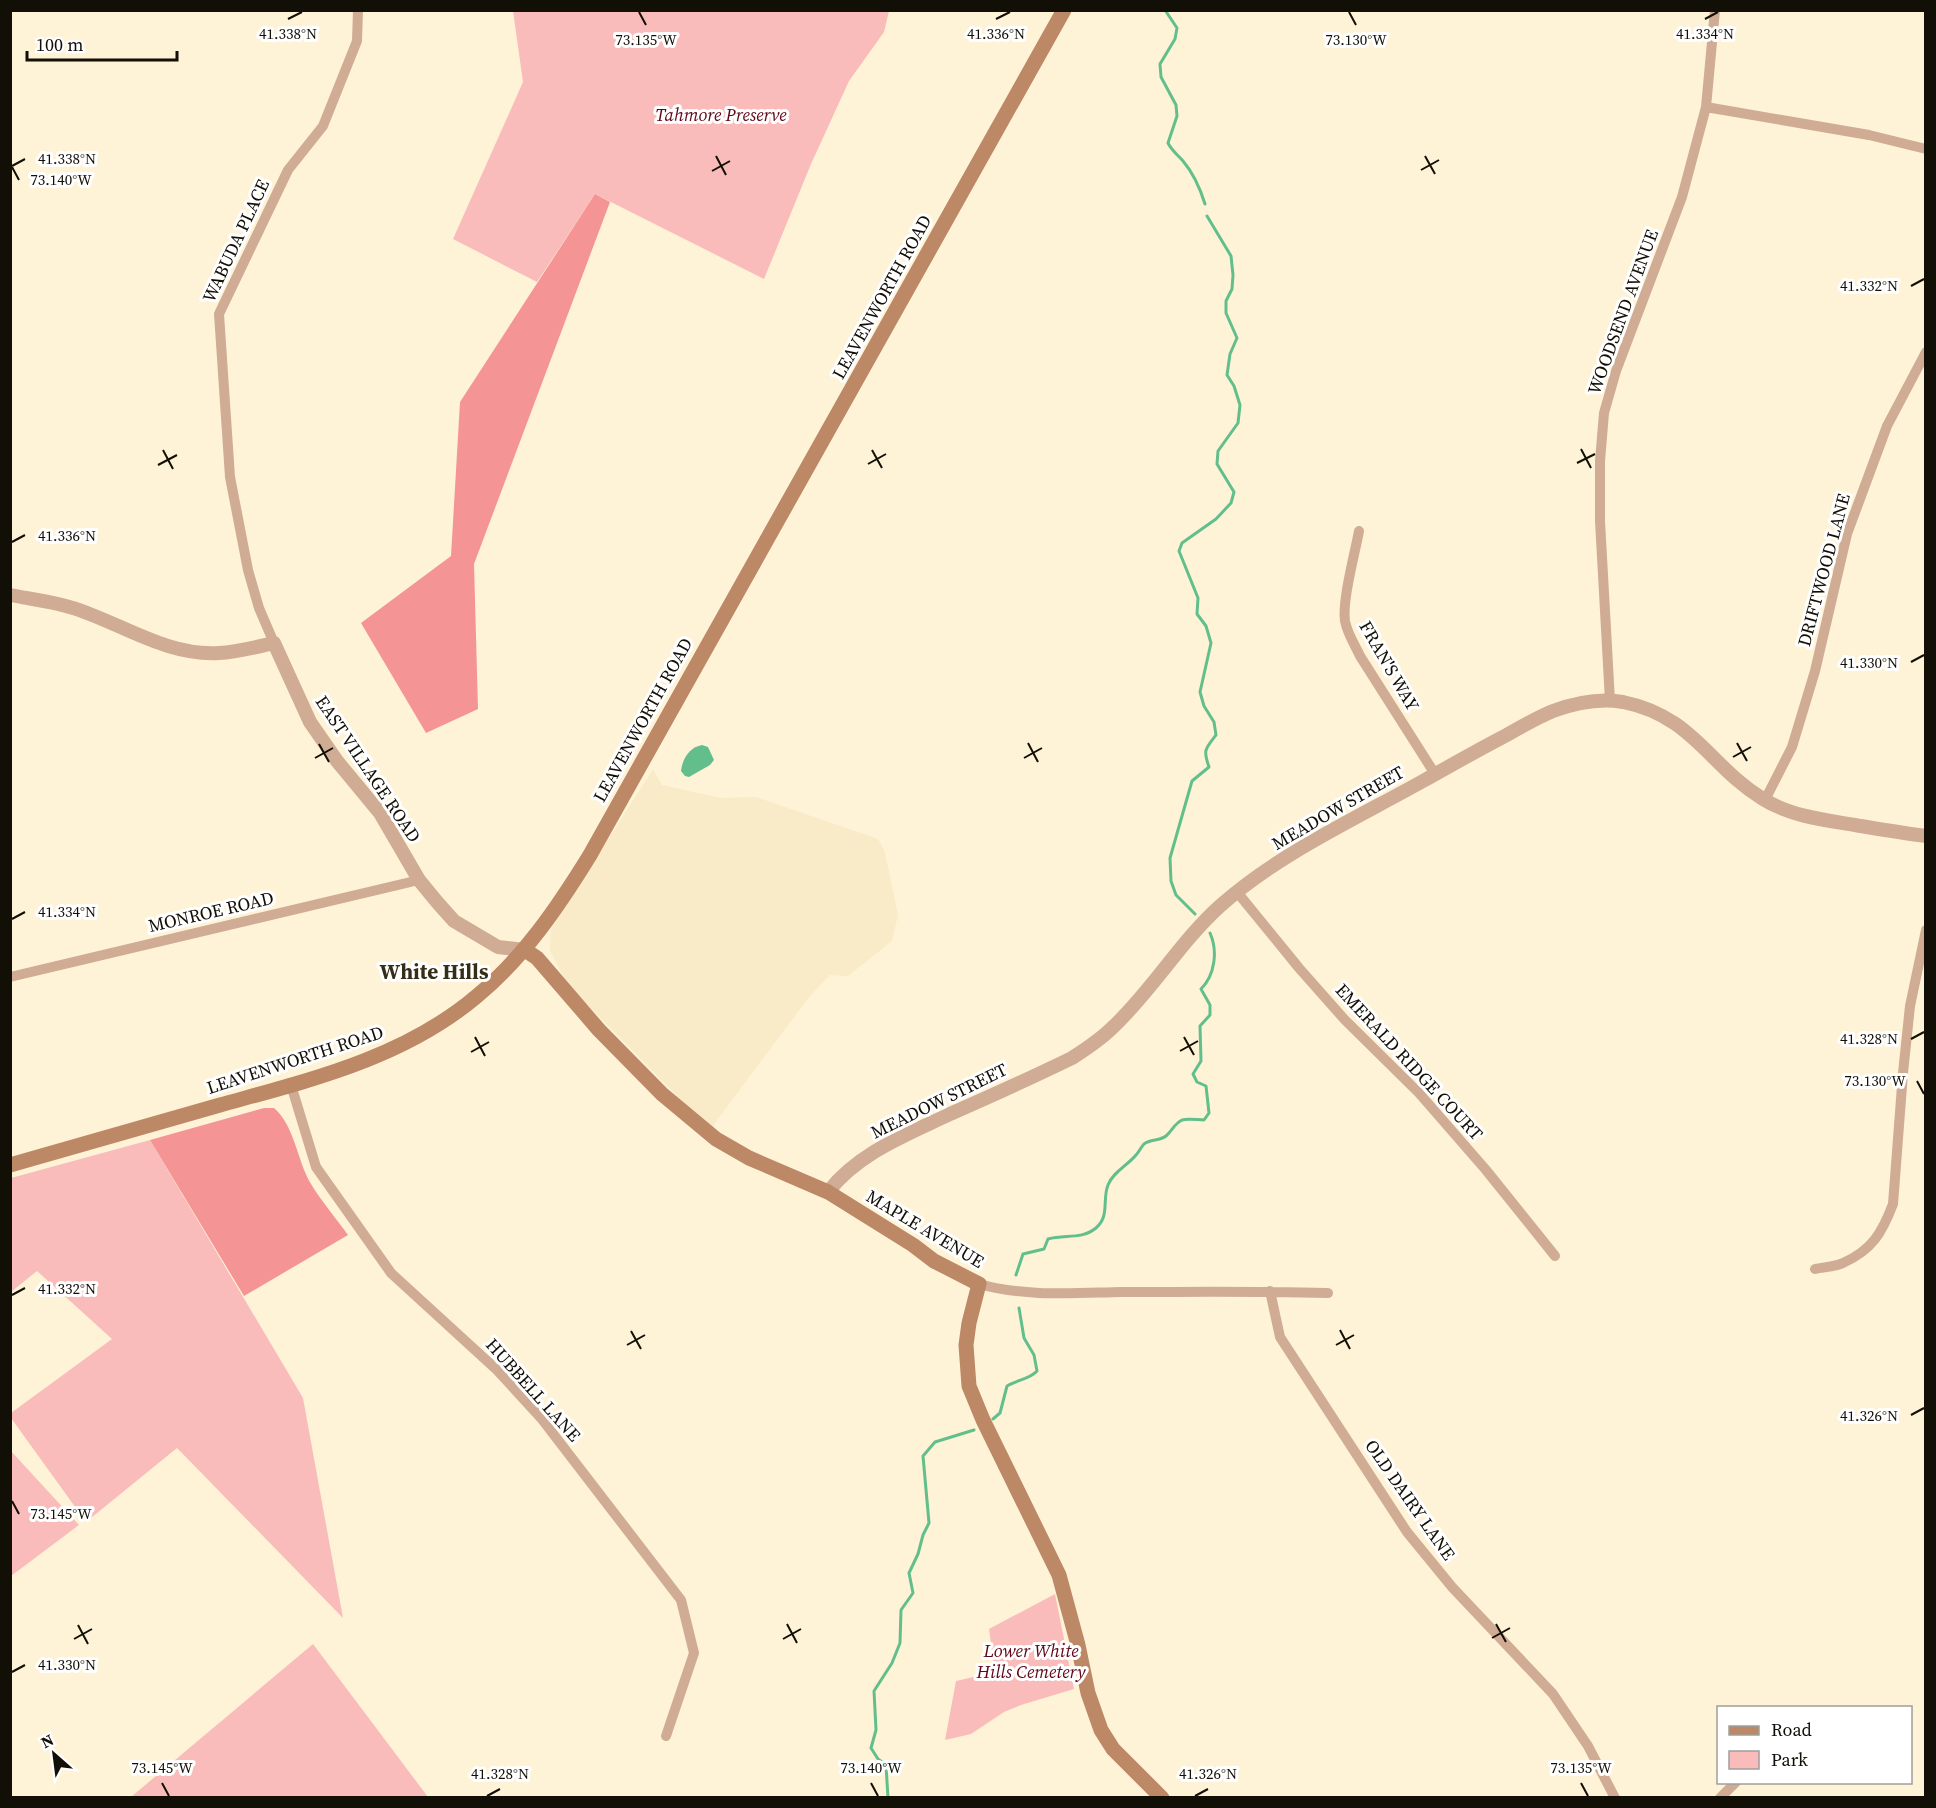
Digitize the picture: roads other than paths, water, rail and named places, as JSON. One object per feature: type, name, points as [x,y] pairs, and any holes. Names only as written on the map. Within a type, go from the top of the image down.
[{"type":"main road","name":"LEAVENWORTH ROAD","points":[[10,1165],[291,1085],[398,1048],[433,1029],[477,997],[513,964],[567,892],[590,855],[1064,10]]},
{"type":"main road","name":"MAPLE AVENUE","points":[[525,950],[537,958],[599,1030],[662,1094],[716,1139],[749,1158],[828,1192],[913,1245],[934,1261],[979,1284],[966,1345],[969,1386],[983,1420],[1059,1575],[1088,1693],[1101,1730],[1113,1749],[1161,1797]]},
{"type":"street","name":"WABUDA PLACE","points":[[274,643],[256,599],[248,570],[230,477],[219,314],[288,170],[323,126],[357,41],[358,10]]},
{"type":"street","name":"WOODSEND AVENUE","points":[[1610,700],[1600,521],[1600,461],[1604,413],[1616,371],[1682,197],[1706,107],[1714,10]]},
{"type":"street","points":[[1706,107],[1869,135],[1926,149]]},
{"type":"street","name":"DRIFTWOOD LANE","points":[[1765,800],[1792,747],[1815,671],[1848,534],[1887,426],[1926,352]]},
{"type":"street","name":"FRAN'S WAY","points":[[1359,531],[1346,601],[1345,621],[1360,656],[1436,774]]},
{"type":"street","points":[[10,595],[86,612],[175,649],[218,653],[274,643]]},
{"type":"street","name":"EAST VILLAGE ROAD","points":[[274,643],[310,722],[337,761],[380,813],[419,880],[454,921],[498,946],[525,950]]},
{"type":"street","name":"MEADOW STREET","points":[[828,1192],[848,1171],[873,1152],[1072,1059],[1093,1045],[1127,1013],[1181,946],[1209,917],[1237,892],[1289,856],[1554,711],[1574,704],[1610,700],[1643,707],[1665,716],[1684,729],[1741,783],[1765,800],[1789,811],[1926,836]]},
{"type":"street","name":"MONROE ROAD","points":[[10,977],[419,880]]},
{"type":"street","name":"EMERALD RIDGE COURT","points":[[1237,892],[1345,1020],[1419,1092],[1485,1168],[1555,1256]]},
{"type":"street","points":[[1815,1269],[1841,1264],[1864,1250],[1876,1239],[1887,1222],[1893,1204],[1910,1006],[1926,930]]},
{"type":"street","name":"HUBBELL LANE","points":[[291,1085],[316,1167],[391,1273],[497,1370],[541,1418],[681,1600],[694,1653],[666,1736]]},
{"type":"street","points":[[979,1284],[1038,1293],[1270,1291],[1328,1293]]},
{"type":"street","name":"OLD DAIRY LANE","points":[[1270,1291],[1280,1337],[1407,1532],[1452,1587],[1553,1694],[1588,1746],[1615,1797]]},
{"type":"street","points":[[1720,1797],[1734,1784]]},
{"type":"waterway","points":[[1165,10],[1177,28],[1175,39],[1160,64],[1161,77],[1176,105],[1177,116],[1168,143],[1190,171],[1205,204]]},
{"type":"waterway","points":[[1195,914],[1176,895],[1171,881],[1170,858],[1192,781],[1209,767],[1206,750],[1216,735],[1214,722],[1204,706],[1200,692],[1211,643],[1206,626],[1197,614],[1198,598],[1179,551],[1182,543],[1216,519],[1231,503],[1234,492],[1217,464],[1218,451],[1238,423],[1240,405],[1234,386],[1227,375],[1230,354],[1237,338],[1226,313],[1226,301],[1232,289],[1231,256],[1207,216]]},
{"type":"waterway","points":[[1016,1275],[1023,1254],[1044,1249],[1048,1239],[1085,1234],[1096,1228],[1103,1218],[1106,1191],[1110,1180],[1133,1159],[1144,1144],[1164,1138],[1182,1120],[1204,1120],[1209,1113],[1206,1086],[1197,1082],[1193,1074],[1201,1061],[1200,1026],[1210,1015],[1210,1005],[1201,989],[1214,963],[1214,947],[1210,933]]},
{"type":"waterway","points":[[993,1419],[1000,1413],[1007,1386],[1037,1371],[1034,1355],[1024,1338],[1019,1308]]},
{"type":"waterway","points":[[888,1798],[886,1765],[878,1759],[871,1748],[876,1730],[874,1691],[892,1663],[900,1643],[901,1610],[913,1593],[909,1573],[929,1523],[923,1456],[935,1442],[974,1430]]},
{"type":"district","name":"White Hills","points":[[434,972]]},
{"type":"park label","name":"Tahmore Preserve","points":[[721,115]]},
{"type":"park label","name":"Lower White Hills Cemetery","points":[[1031,1661]]}]
